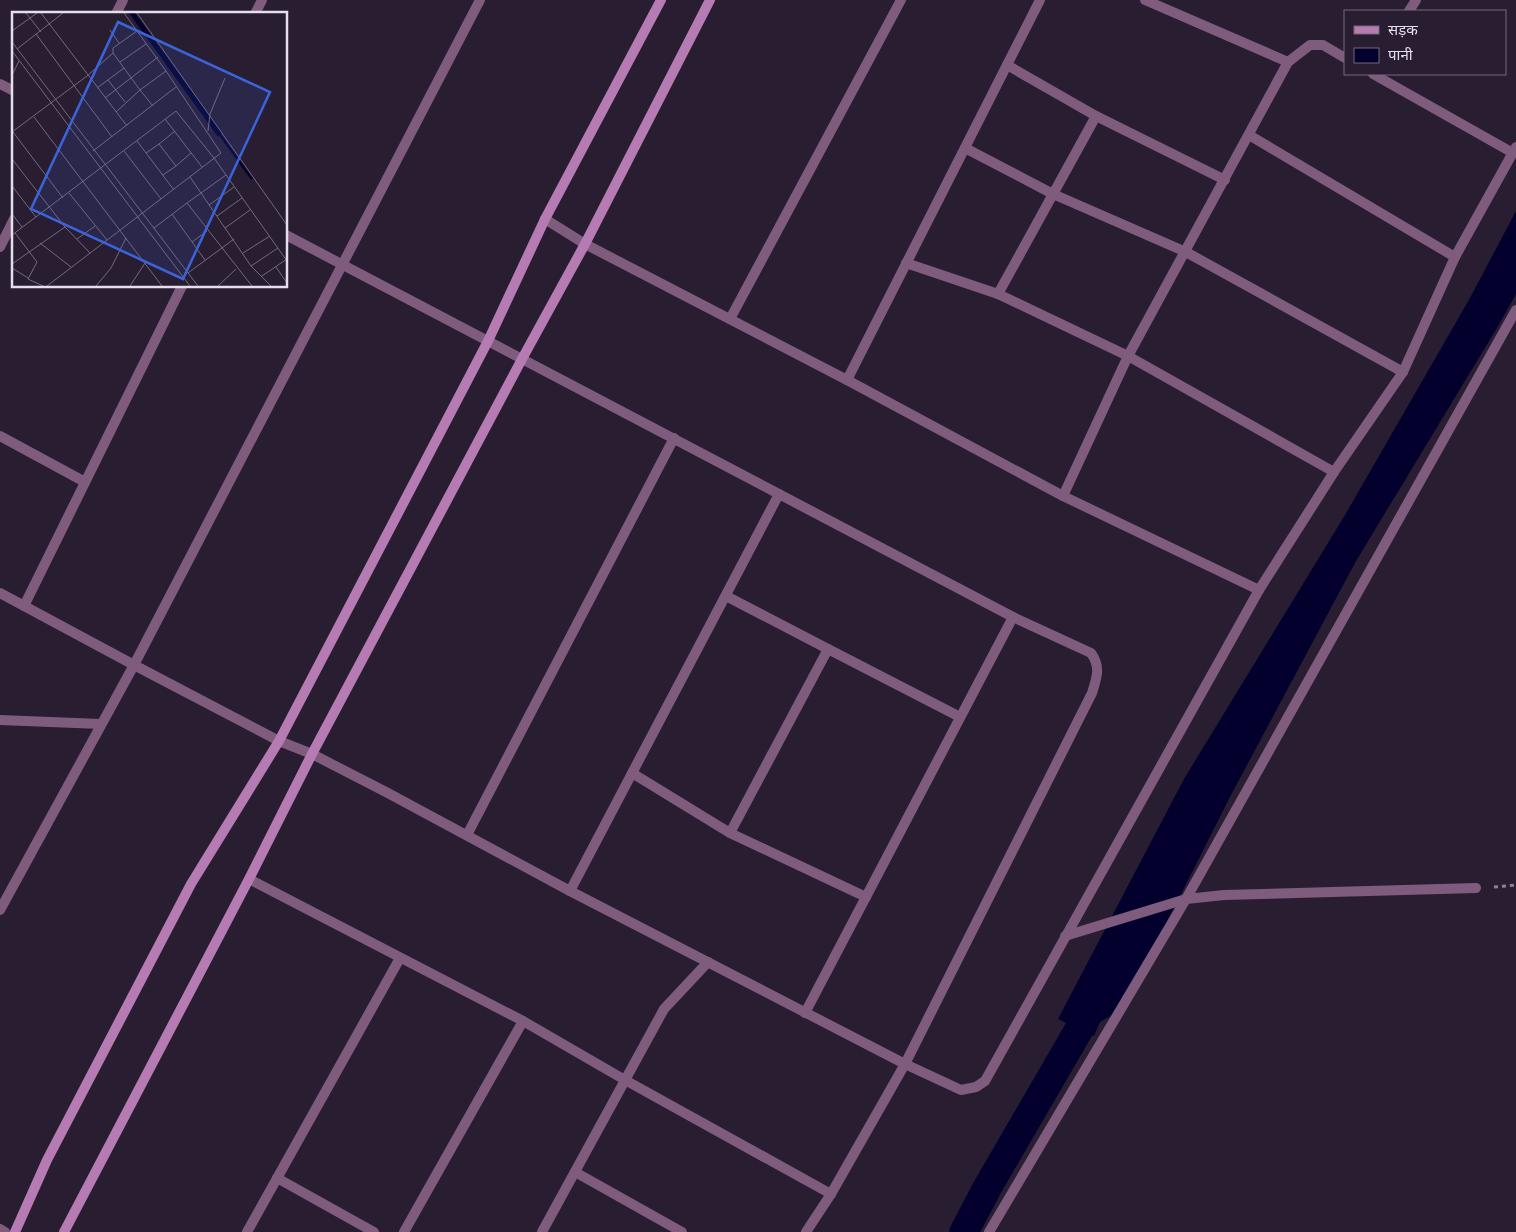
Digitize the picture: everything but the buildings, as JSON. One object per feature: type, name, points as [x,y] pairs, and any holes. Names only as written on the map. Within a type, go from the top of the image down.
[{"type":"street","points":[[117,12],[123,0]]},
{"type":"street","points":[[256,12],[262,0]]},
{"type":"street","points":[[0,910],[134,666],[480,0]]},
{"type":"street","points":[[15,1232],[48,1160],[191,884],[279,741],[488,341],[545,218],[661,0]]},
{"type":"street","points":[[64,1232],[250,879],[312,754],[585,244],[710,0]]},
{"type":"street","points":[[730,319],[901,0]]},
{"type":"street","points":[[847,380],[1040,0]]},
{"type":"street","points":[[1145,0],[1288,62]]},
{"type":"street","points":[[1063,496],[1128,356],[1288,62],[1310,45],[1323,45],[1344,57]]},
{"type":"street","points":[[1007,65],[1096,116],[1225,180]]},
{"type":"street","points":[[0,593],[134,666],[279,741],[312,754],[570,891],[905,1064],[961,1090],[976,1087],[985,1081],[1259,590],[1334,472],[1403,372],[1455,257],[1514,150],[1376,75]]},
{"type":"street","points":[[0,84],[12,90]]},
{"type":"street","points":[[998,294],[1096,116]]},
{"type":"street","points":[[1249,135],[1455,257]]},
{"type":"street","points":[[965,148],[1053,194],[1186,252],[1403,372]]},
{"type":"street","points":[[545,218],[585,244],[847,380],[1063,496],[1259,590]]},
{"type":"street","points":[[0,247],[12,222]]},
{"type":"street","points":[[288,236],[1013,617],[1091,653],[1097,661],[1097,674],[1092,692],[905,1064],[831,1194],[806,1232]]},
{"type":"street","points":[[906,263],[998,294],[1128,356],[1334,472]]},
{"type":"street","points":[[24,606],[181,288]]},
{"type":"street","points":[[989,1232],[1186,899],[1516,310]]},
{"type":"street","points":[[0,436],[85,482]]},
{"type":"street","points":[[467,835],[674,438]]},
{"type":"street","points":[[570,891],[779,494]]},
{"type":"street","points":[[726,596],[960,716]]},
{"type":"street","points":[[806,1013],[1013,617]]},
{"type":"street","points":[[730,833],[828,649]]},
{"type":"street","points":[[0,720],[102,724]]},
{"type":"street","points":[[632,773],[730,833],[866,897]]},
{"type":"street","points":[[250,879],[523,1021],[831,1194]]},
{"type":"street","points":[[1066,936],[1186,899],[1224,895],[1476,888]]},
{"type":"street","points":[[247,1232],[400,958]]},
{"type":"street","points":[[542,1232],[664,1009],[708,962]]},
{"type":"street","points":[[404,1232],[523,1021]]},
{"type":"street","points":[[575,1172],[682,1232]]},
{"type":"street","points":[[277,1178],[374,1232]]},
{"type":"street","points":[[0,1229],[5,1232]]},
{"type":"water","points":[[1516,211],[1516,294],[1356,561],[1231,795],[1123,1009],[1100,1022],[1094,1036],[1058,1019],[1184,779],[1345,515],[1470,298]]},
{"type":"waterway","points":[[964,1232],[987,1188],[1099,995]]}]
